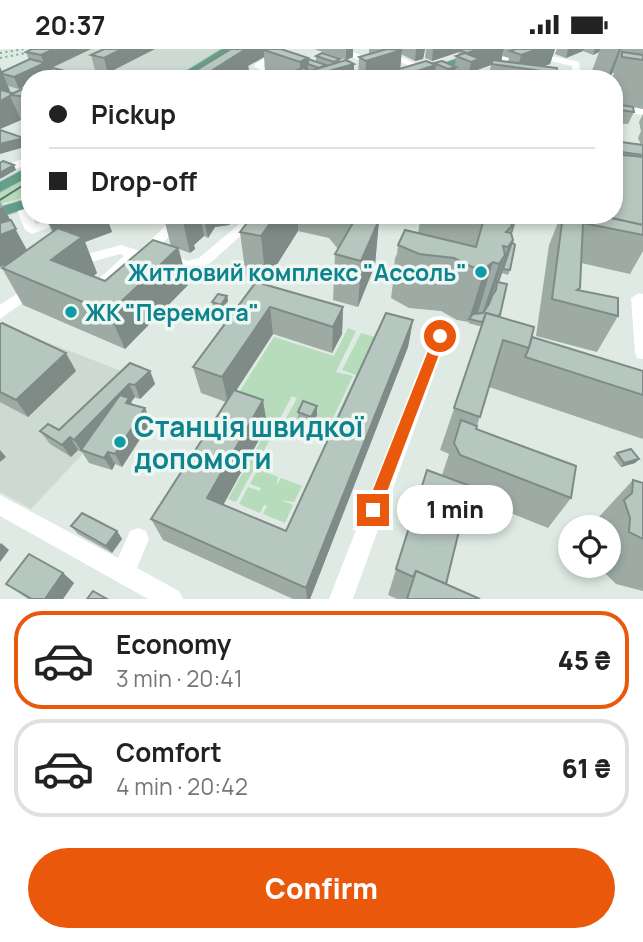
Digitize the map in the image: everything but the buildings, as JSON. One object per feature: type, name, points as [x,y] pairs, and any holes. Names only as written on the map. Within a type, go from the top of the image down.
[{"type":"main road","points":[[193,70],[229,49]]},
{"type":"main road","points":[[430,70],[486,50]]},
{"type":"main road","points":[[0,188],[21,170]]},
{"type":"main road","points":[[0,212],[21,205]]},
{"type":"street","points":[[257,49],[279,51]]},
{"type":"street","points":[[340,49],[381,67],[374,70]]},
{"type":"street","points":[[377,49],[425,70]]},
{"type":"street","points":[[387,52],[400,49]]},
{"type":"street","points":[[486,50],[513,61],[551,49]]},
{"type":"street","points":[[265,70],[257,66],[279,51]]},
{"type":"street","points":[[534,55],[576,64],[576,70]]},
{"type":"street","points":[[265,59],[276,63]]},
{"type":"street","points":[[623,110],[643,113]]},
{"type":"street","points":[[0,165],[21,166]]},
{"type":"street","points":[[0,172],[21,167]]},
{"type":"street","points":[[26,224],[27,232],[50,224]]},
{"type":"street","points":[[175,224],[148,250],[187,267],[204,261],[247,224]]},
{"type":"street","points":[[0,313],[54,272],[116,249],[135,254],[155,264],[146,274]]},
{"type":"street","points":[[120,297],[112,299],[97,290],[135,254]]},
{"type":"street","points":[[639,299],[643,353]]},
{"type":"street","points":[[341,599],[440,336]]},
{"type":"street","points":[[0,505],[171,599]]},
{"type":"street","points":[[123,573],[138,539]]},
{"type":"path","points":[[0,53],[23,49]]},
{"type":"path","points":[[0,58],[31,52]]},
{"type":"shaded area","points":[[66,49],[228,49],[193,70],[21,70],[21,94],[0,88],[0,78]]},
{"type":"shaded area","points":[[0,324],[155,384],[140,399],[135,398],[31,509],[0,492]]},
{"type":"green space","points":[[21,180],[21,198],[0,204],[0,190]]},
{"type":"green space","points":[[348,328],[356,331],[336,372],[353,376],[323,439],[283,424],[297,398],[292,396],[278,422],[231,405],[274,337],[334,356]]},
{"type":"green space","points":[[361,333],[379,338],[332,442],[326,439],[356,375],[342,370]]},
{"type":"green space","points":[[269,426],[276,428],[236,502],[228,499]]},
{"type":"green space","points":[[258,469],[278,477],[277,485],[281,478],[302,486],[294,502],[281,500],[293,505],[285,523],[263,514],[267,506],[264,505],[260,513],[239,504],[248,487],[260,491],[261,488],[250,484]]},
{"type":"tram line","points":[[0,200],[21,187]]},
{"type":"place","name":"Житловий комплекс \"Ассоль\"","points":[[481,272]]},
{"type":"place","name":"ЖК \"Перемога\"","points":[[71,312]]},
{"type":"place","name":"Станція швидкої допомоги","points":[[120,442]]},
{"type":"route","points":[[373,510],[440,336]]}]
